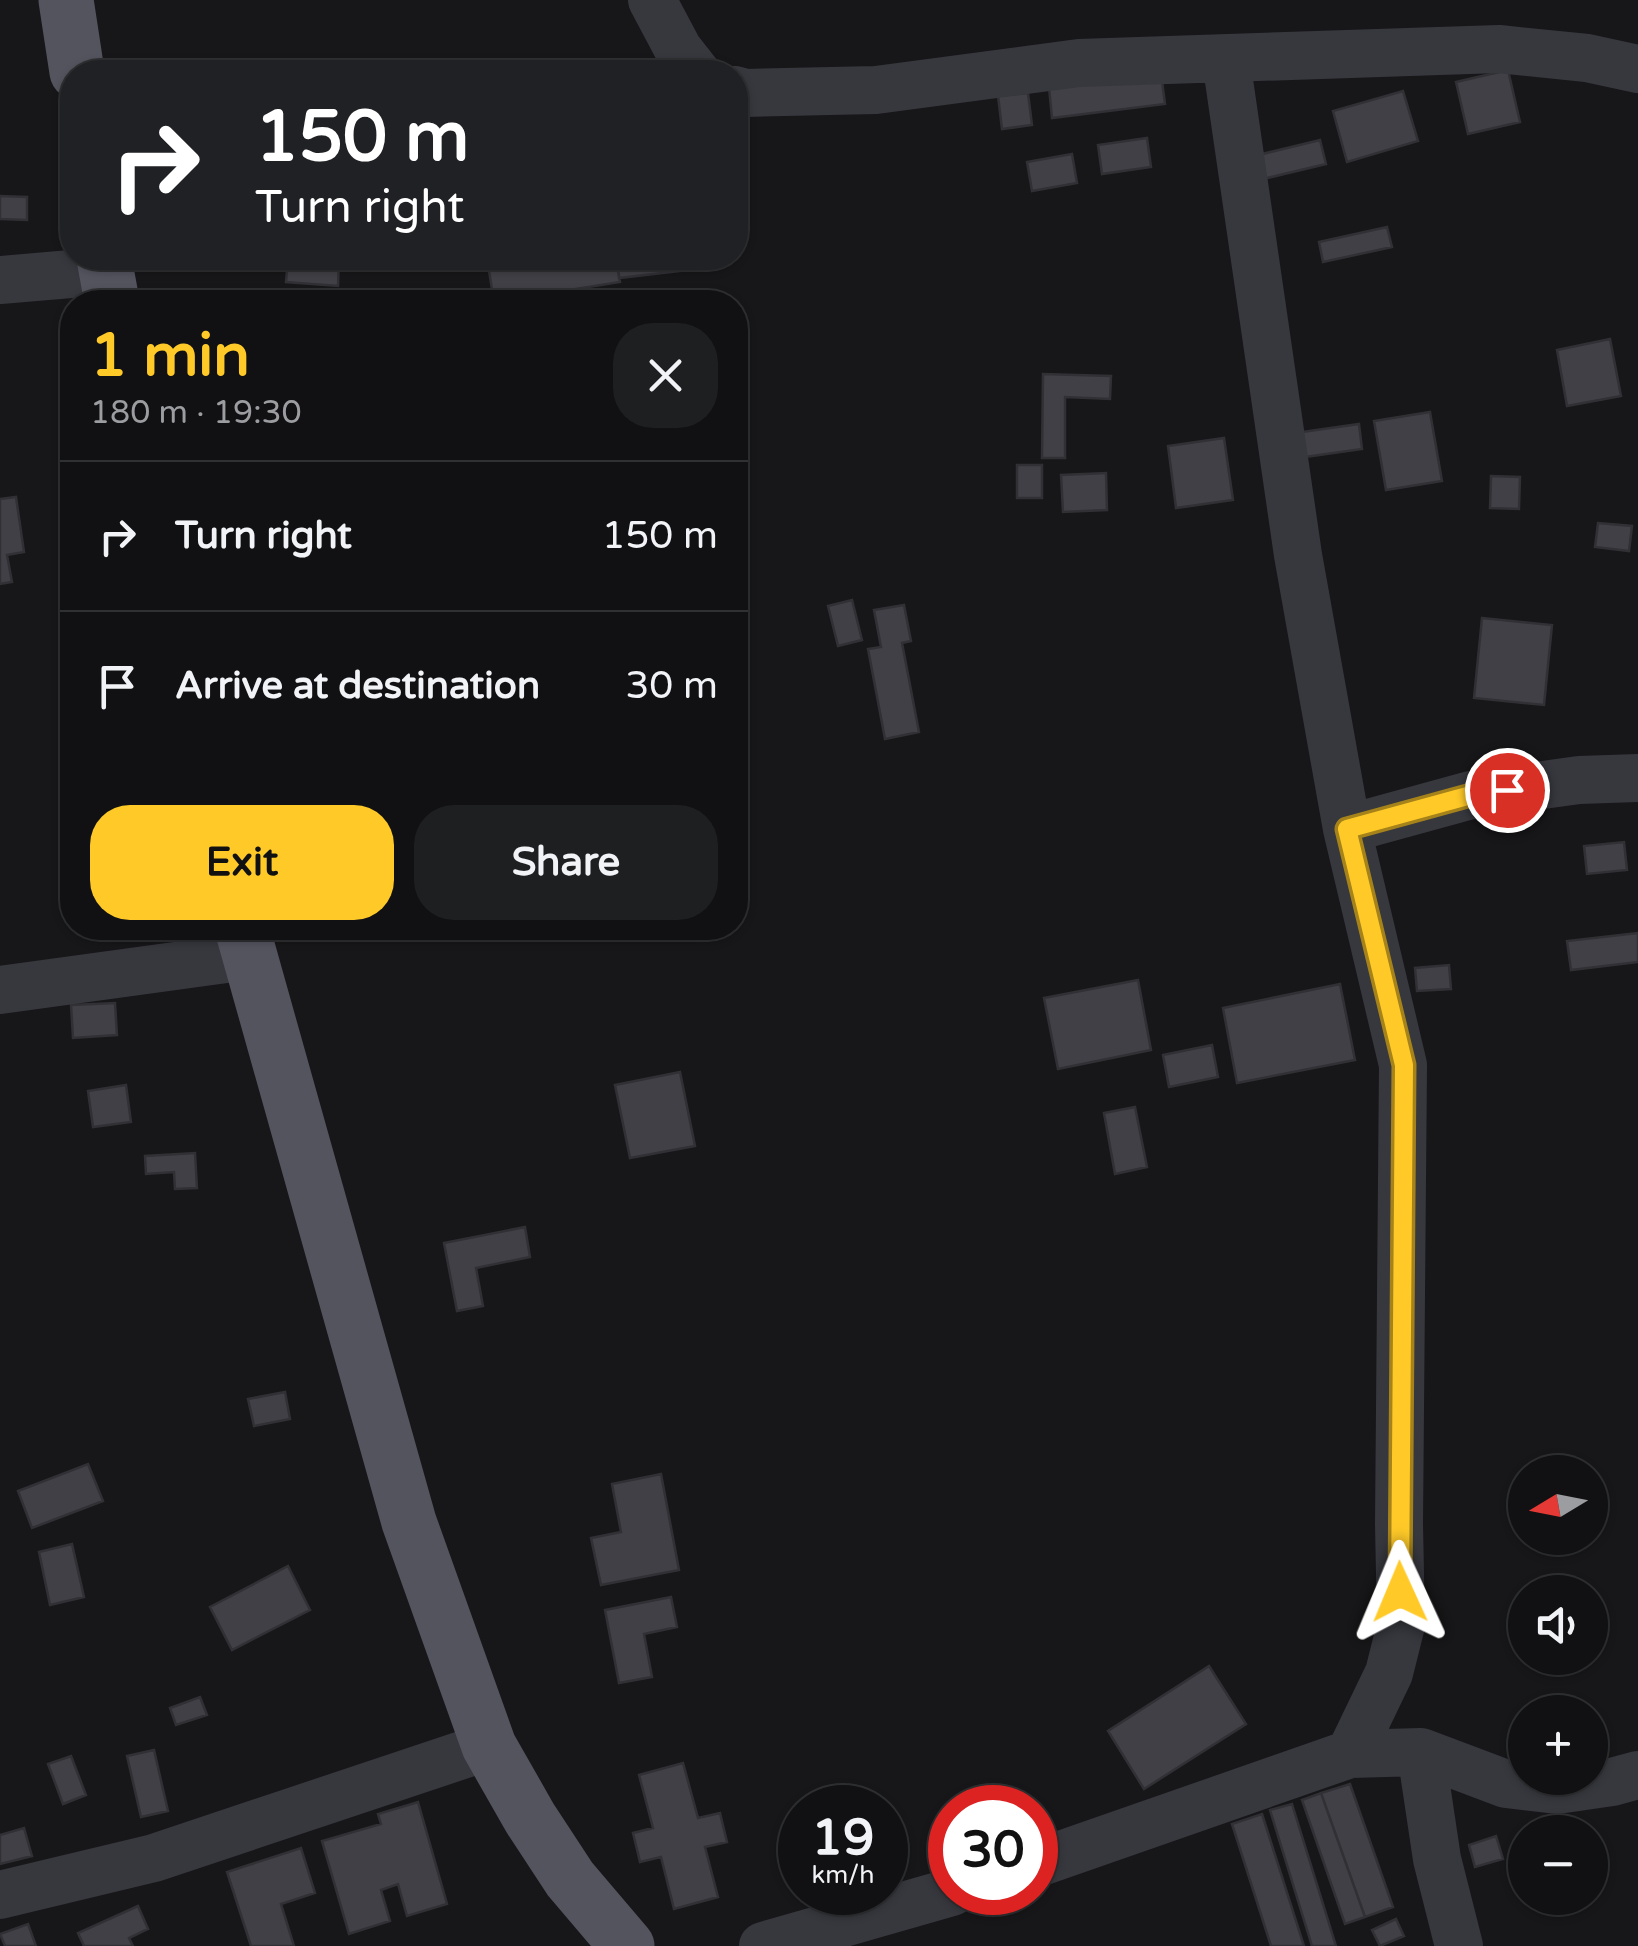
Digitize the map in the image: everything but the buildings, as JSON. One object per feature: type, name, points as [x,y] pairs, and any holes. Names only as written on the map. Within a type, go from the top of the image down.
[{"type":"main road","points":[[66,0],[75,60]]},
{"type":"main road","points":[[245,942],[409,1522],[490,1746],[570,1879],[626,1946]]},
{"type":"street","points":[[652,0],[687,60]]},
{"type":"street","points":[[748,93],[876,90],[1079,63],[1500,49],[1587,58],[1638,69]]},
{"type":"street","points":[[1226,60],[1298,554],[1347,829],[1404,1065],[1399,1524],[1402,1626],[1390,1673],[1350,1754]]},
{"type":"street","points":[[0,280],[107,277]]},
{"type":"street","points":[[1347,829],[1471,795],[1579,780],[1638,778]]},
{"type":"street","points":[[0,990],[245,942]]},
{"type":"street","points":[[0,1895],[154,1858],[490,1746]]},
{"type":"street","points":[[1421,1752],[1437,1859],[1459,1946]]},
{"type":"street","points":[[1058,1856],[1350,1754],[1421,1752],[1506,1784],[1558,1790],[1638,1775]]},
{"type":"street","points":[[763,1946],[928,1899]]},
{"type":"route","points":[[1400,1592],[1404,1065],[1347,829],[1471,795],[1507,790]]}]
